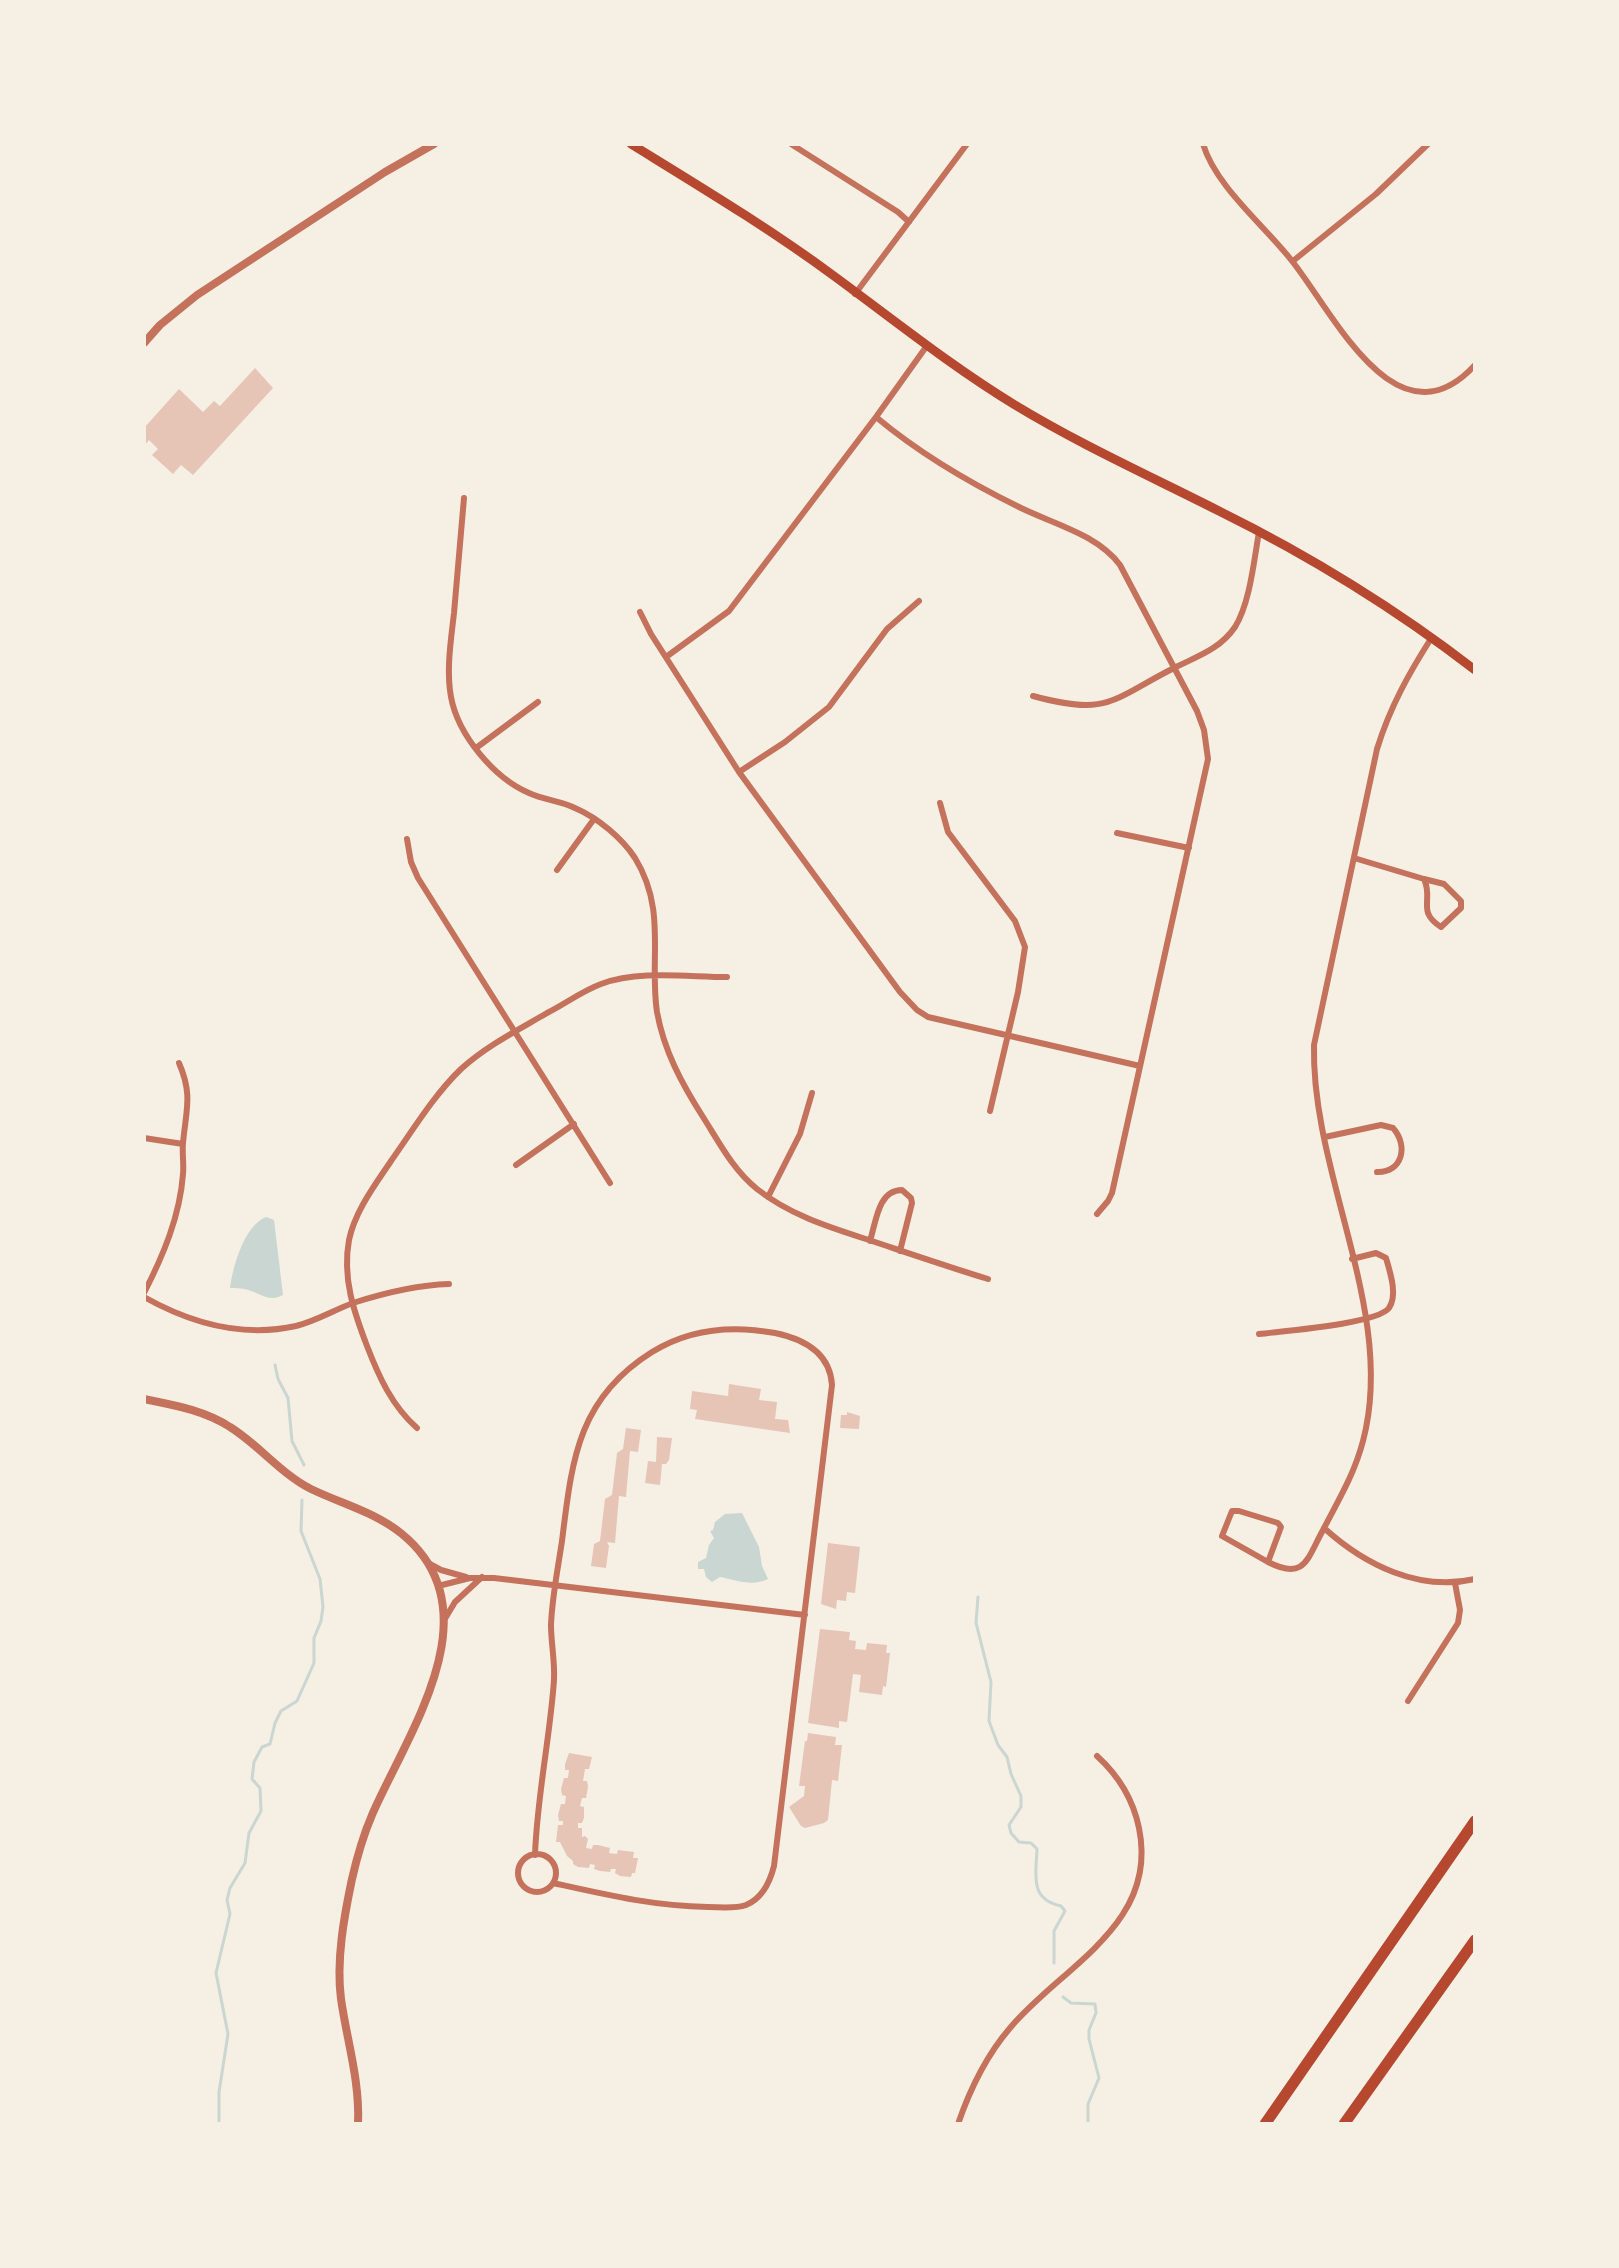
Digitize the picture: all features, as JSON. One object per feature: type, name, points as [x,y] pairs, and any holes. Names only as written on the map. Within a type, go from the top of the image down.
[{"type":"highway","points":[[1265,2124],[1475,1821]]},
{"type":"highway","points":[[1344,2124],[1475,1940]]},
{"type":"main road","points":[[631,144],[834,276],[926,347],[1015,405],[1099,453],[1259,532],[1335,575],[1432,637],[1475,670]]},
{"type":"street","points":[[144,343],[160,325],[197,295],[385,172],[434,144]]},
{"type":"street","points":[[791,144],[909,222]]},
{"type":"street","points":[[855,294],[967,144]]},
{"type":"street","points":[[1203,144],[1211,162],[1231,190],[1293,261],[1355,350],[1380,377],[1394,385],[1431,391],[1448,387],[1462,379],[1475,365]]},
{"type":"street","points":[[1293,261],[1376,194],[1428,144]]},
{"type":"street","points":[[666,657],[729,611],[926,347]]},
{"type":"street","points":[[876,417],[893,432],[958,474],[1107,549],[1120,565],[1197,711],[1208,744],[1204,780],[1112,1193],[1097,1214]]},
{"type":"street","points":[[464,498],[450,644],[449,682],[455,711],[476,748],[517,787],[576,808],[627,847],[645,880],[656,926],[655,977],[661,1031],[678,1077],[725,1152],[755,1188],[798,1215],[988,1279]]},
{"type":"street","points":[[1033,696],[1070,705],[1097,705],[1128,695],[1174,668],[1210,652],[1237,624],[1259,532]]},
{"type":"street","points":[[739,772],[785,742],[829,707],[887,629],[919,601]]},
{"type":"street","points":[[640,612],[739,772],[908,1002],[928,1017],[1140,1066]]},
{"type":"street","points":[[1268,1562],[1281,1527],[1278,1523],[1232,1511],[1222,1536],[1268,1562],[1287,1571],[1295,1571],[1303,1565],[1348,1486],[1368,1418],[1370,1373],[1366,1320],[1325,1137],[1316,1089],[1314,1045],[1377,749],[1388,714],[1405,679],[1432,637]]},
{"type":"street","points":[[476,748],[538,702]]},
{"type":"street","points":[[940,803],[948,832],[1015,921],[1025,947],[990,1111]]},
{"type":"street","points":[[557,870],[594,819]]},
{"type":"street","points":[[1117,833],[1189,848]]},
{"type":"street","points":[[407,839],[418,878],[610,1183]]},
{"type":"street","points":[[1354,858],[1444,884],[1461,901],[1461,908],[1441,927],[1427,914],[1428,888],[1424,879]]},
{"type":"street","points":[[417,1428],[404,1417],[382,1382],[348,1287],[346,1262],[354,1223],[380,1177],[448,1083],[481,1053],[514,1032],[601,984],[655,977],[727,977]]},
{"type":"street","points":[[179,1063],[189,1098],[183,1144],[183,1177],[170,1232],[144,1295],[169,1311],[244,1332],[297,1325],[353,1304],[420,1286],[449,1284]]},
{"type":"street","points":[[768,1197],[800,1134],[812,1093]]},
{"type":"street","points":[[516,1165],[574,1124]]},
{"type":"street","points":[[1325,1137],[1381,1125],[1393,1128],[1401,1142],[1398,1164],[1385,1173],[1377,1172]]},
{"type":"street","points":[[144,1138],[183,1144]]},
{"type":"street","points":[[870,1241],[885,1195],[902,1190],[912,1203],[900,1251]]},
{"type":"street","points":[[1259,1334],[1366,1320],[1387,1311],[1391,1304],[1386,1258],[1382,1254],[1368,1254],[1352,1259]]},
{"type":"street","points":[[535,1855],[553,1684],[551,1625],[574,1454],[588,1418],[605,1393],[635,1364],[662,1346],[688,1336],[728,1329],[760,1331],[801,1340],[821,1354],[831,1370],[832,1385],[774,1866],[762,1893],[746,1905],[737,1907],[664,1906],[553,1883]]},
{"type":"street","points":[[144,1399],[203,1413],[228,1425],[297,1481],[388,1523],[406,1537],[425,1561],[438,1586],[443,1622],[439,1668],[408,1743],[372,1816],[357,1858],[349,1895],[341,1950],[340,1984],[357,2080],[358,2124]]},
{"type":"street","points":[[1324,1528],[1348,1547],[1398,1574],[1429,1583],[1475,1579]]},
{"type":"street","points":[[425,1561],[441,1570],[470,1578]]},
{"type":"street","points":[[438,1586],[482,1577],[805,1615]]},
{"type":"street","points":[[443,1622],[455,1602],[482,1577]]},
{"type":"street","points":[[1408,1701],[1458,1623],[1460,1610],[1455,1583]]},
{"type":"street","points":[[958,2124],[981,2070],[1009,2029],[1038,1998],[1103,1941],[1116,1927],[1132,1898],[1141,1849],[1137,1818],[1125,1789],[1097,1756]]},
{"type":"street","points":[[529,1856],[547,1857],[555,1866],[553,1883],[544,1891],[531,1891],[521,1883],[520,1865],[529,1856]]},
{"type":"shaded area","points":[[266,1217],[274,1220],[283,1295],[274,1298],[246,1289],[230,1288],[237,1258],[246,1238]]},
{"type":"shaded area","points":[[742,1513],[759,1547],[768,1579],[750,1583],[720,1577],[712,1582],[706,1577],[704,1569],[698,1569],[698,1562],[706,1558],[714,1538],[710,1531],[725,1514]]},
{"type":"building","points":[[255,368],[273,388],[193,475],[181,465],[173,474],[152,455],[158,449],[149,440],[144,446],[144,428],[179,389],[203,412],[214,401],[220,406]]},
{"type":"building","points":[[729,1384],[761,1389],[759,1400],[777,1402],[775,1419],[788,1420],[790,1433],[695,1419],[697,1410],[690,1409],[692,1391],[728,1396]]},
{"type":"building","points":[[847,1412],[860,1416],[859,1429],[840,1428],[841,1415],[847,1415]]},
{"type":"building","points":[[626,1428],[641,1430],[638,1452],[630,1451],[626,1497],[619,1496],[615,1543],[607,1542],[606,1568],[591,1566],[594,1544],[600,1541],[605,1499],[612,1495],[617,1453],[623,1449]]},
{"type":"building","points":[[657,1437],[672,1438],[669,1460],[662,1464],[660,1485],[645,1483],[648,1461],[656,1462]]},
{"type":"building","points":[[828,1543],[860,1547],[855,1593],[847,1592],[846,1601],[837,1600],[836,1609],[821,1604]]},
{"type":"building","points":[[820,1629],[850,1632],[849,1640],[856,1641],[855,1649],[866,1650],[867,1643],[887,1645],[886,1653],[890,1653],[886,1687],[883,1686],[882,1695],[859,1692],[861,1675],[853,1674],[847,1722],[839,1721],[839,1728],[808,1723]]},
{"type":"building","points":[[808,1733],[836,1737],[835,1745],[842,1745],[838,1781],[832,1780],[828,1820],[805,1828],[789,1807],[804,1796],[805,1786],[799,1786]]},
{"type":"building","points":[[569,1753],[592,1757],[583,1781],[587,1781],[588,1787],[586,1798],[582,1798],[580,1806],[584,1807],[584,1818],[582,1823],[578,1823],[578,1828],[582,1828],[582,1837],[588,1839],[586,1848],[592,1849],[593,1845],[598,1845],[610,1848],[609,1853],[617,1854],[618,1850],[634,1852],[633,1858],[638,1858],[631,1877],[620,1876],[615,1873],[616,1869],[600,1871],[590,1864],[589,1868],[578,1867],[567,1856],[560,1842],[556,1842],[558,1825],[563,1825],[558,1815],[561,1804],[565,1804],[566,1796],[562,1795],[561,1789],[564,1778],[568,1778],[569,1770],[565,1770],[565,1764]]},
{"type":"waterway","points":[[275,1365],[288,1398],[292,1441],[304,1465]]},
{"type":"waterway","points":[[219,2124],[219,2092],[228,2034],[216,1973],[230,1914],[227,1900],[230,1888],[245,1863],[249,1833],[261,1811],[260,1788],[252,1779],[254,1762],[262,1747],[270,1744],[281,1711],[297,1701],[314,1663],[314,1638],[323,1607],[320,1579],[301,1531],[302,1500]]},
{"type":"waterway","points":[[978,1597],[976,1623],[991,1682],[989,1721],[998,1745],[1007,1757],[1021,1796],[1021,1807],[1009,1825],[1011,1833],[1019,1842],[1031,1843],[1037,1849],[1039,1892],[1065,1911],[1054,1931],[1054,1963]]},
{"type":"waterway","points":[[1063,1997],[1071,2003],[1095,2004],[1096,2013],[1089,2039],[1099,2078],[1088,2104],[1088,2124]]}]
